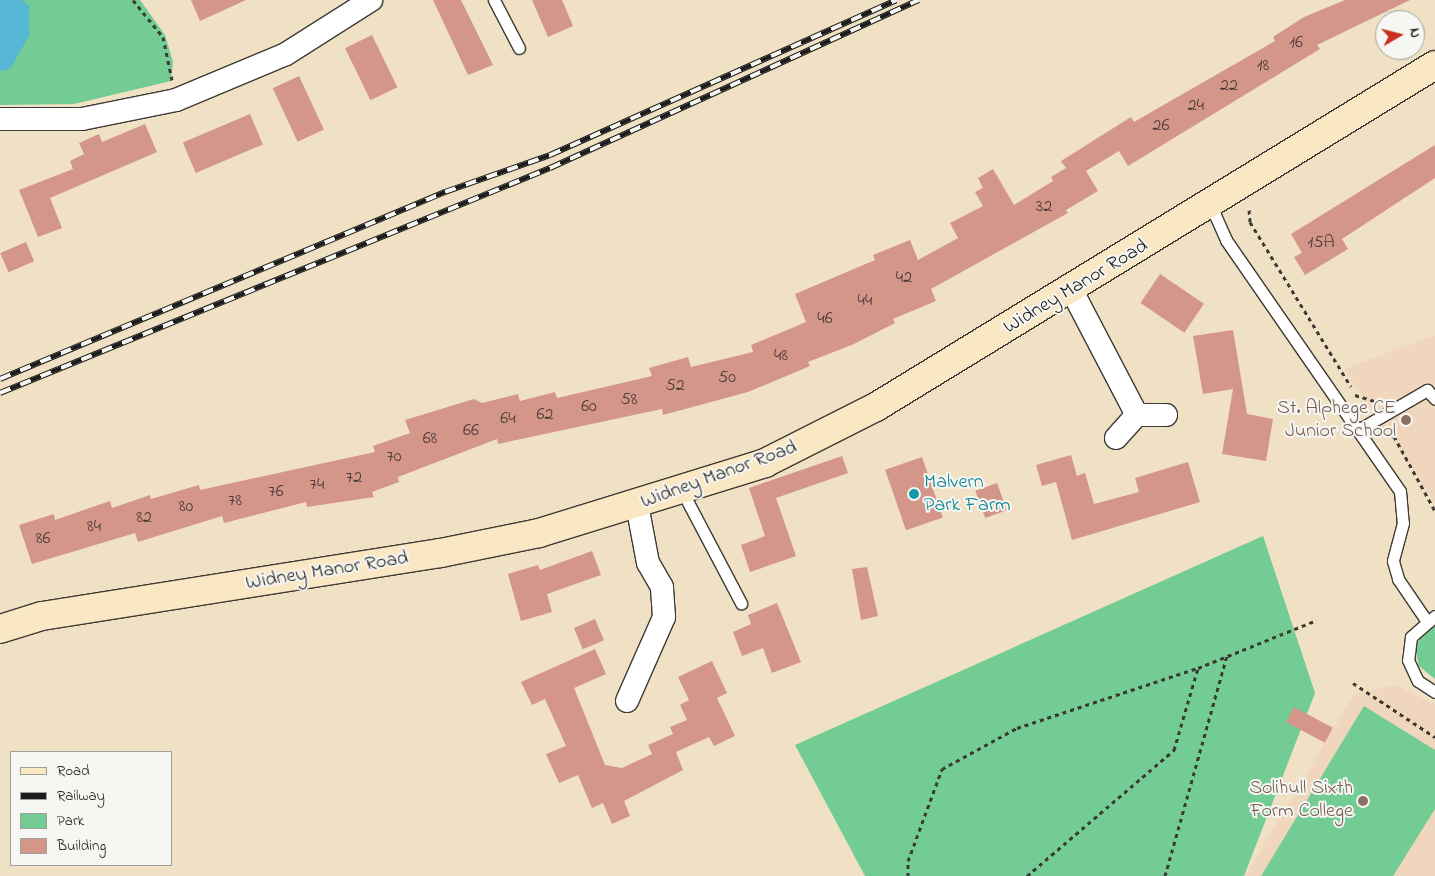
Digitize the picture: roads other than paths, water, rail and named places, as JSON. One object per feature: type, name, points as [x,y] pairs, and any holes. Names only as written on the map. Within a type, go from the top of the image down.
[{"type":"street","points":[[0,119],[82,119],[176,100],[286,54],[360,4]]},
{"type":"street","name":"Widney Manor Road","points":[[0,628],[42,616],[441,553],[538,533],[637,505],[765,463],[830,434],[1211,206],[1435,65]]},
{"type":"street","points":[[1071,289],[1137,415]]},
{"type":"street","points":[[1116,438],[1137,415],[1166,415]]},
{"type":"street","points":[[627,701],[664,617],[662,587],[648,563],[637,505]]},
{"type":"lane","points":[[494,0],[519,48]]},
{"type":"lane","points":[[1211,206],[1226,240],[1400,491],[1403,523],[1393,561],[1398,579],[1431,618],[1411,637],[1408,660],[1418,681],[1435,692]]},
{"type":"lane","points":[[1358,430],[1427,390],[1435,399]]},
{"type":"lane","points":[[682,491],[742,603]]},
{"type":"water","points":[[0,0],[22,0],[29,6],[29,36],[10,69],[0,71]]},
{"type":"railway","points":[[0,379],[445,192],[550,155],[896,0]]},
{"type":"railway","points":[[0,393],[550,168],[919,0]]},
{"type":"place","name":"St. Alphege CE Junior School","points":[[1406,420]]},
{"type":"place","name":"Malvern Park Farm","points":[[914,494]]},
{"type":"place","name":"Solihull Sixth Form College","points":[[1363,801]]}]
